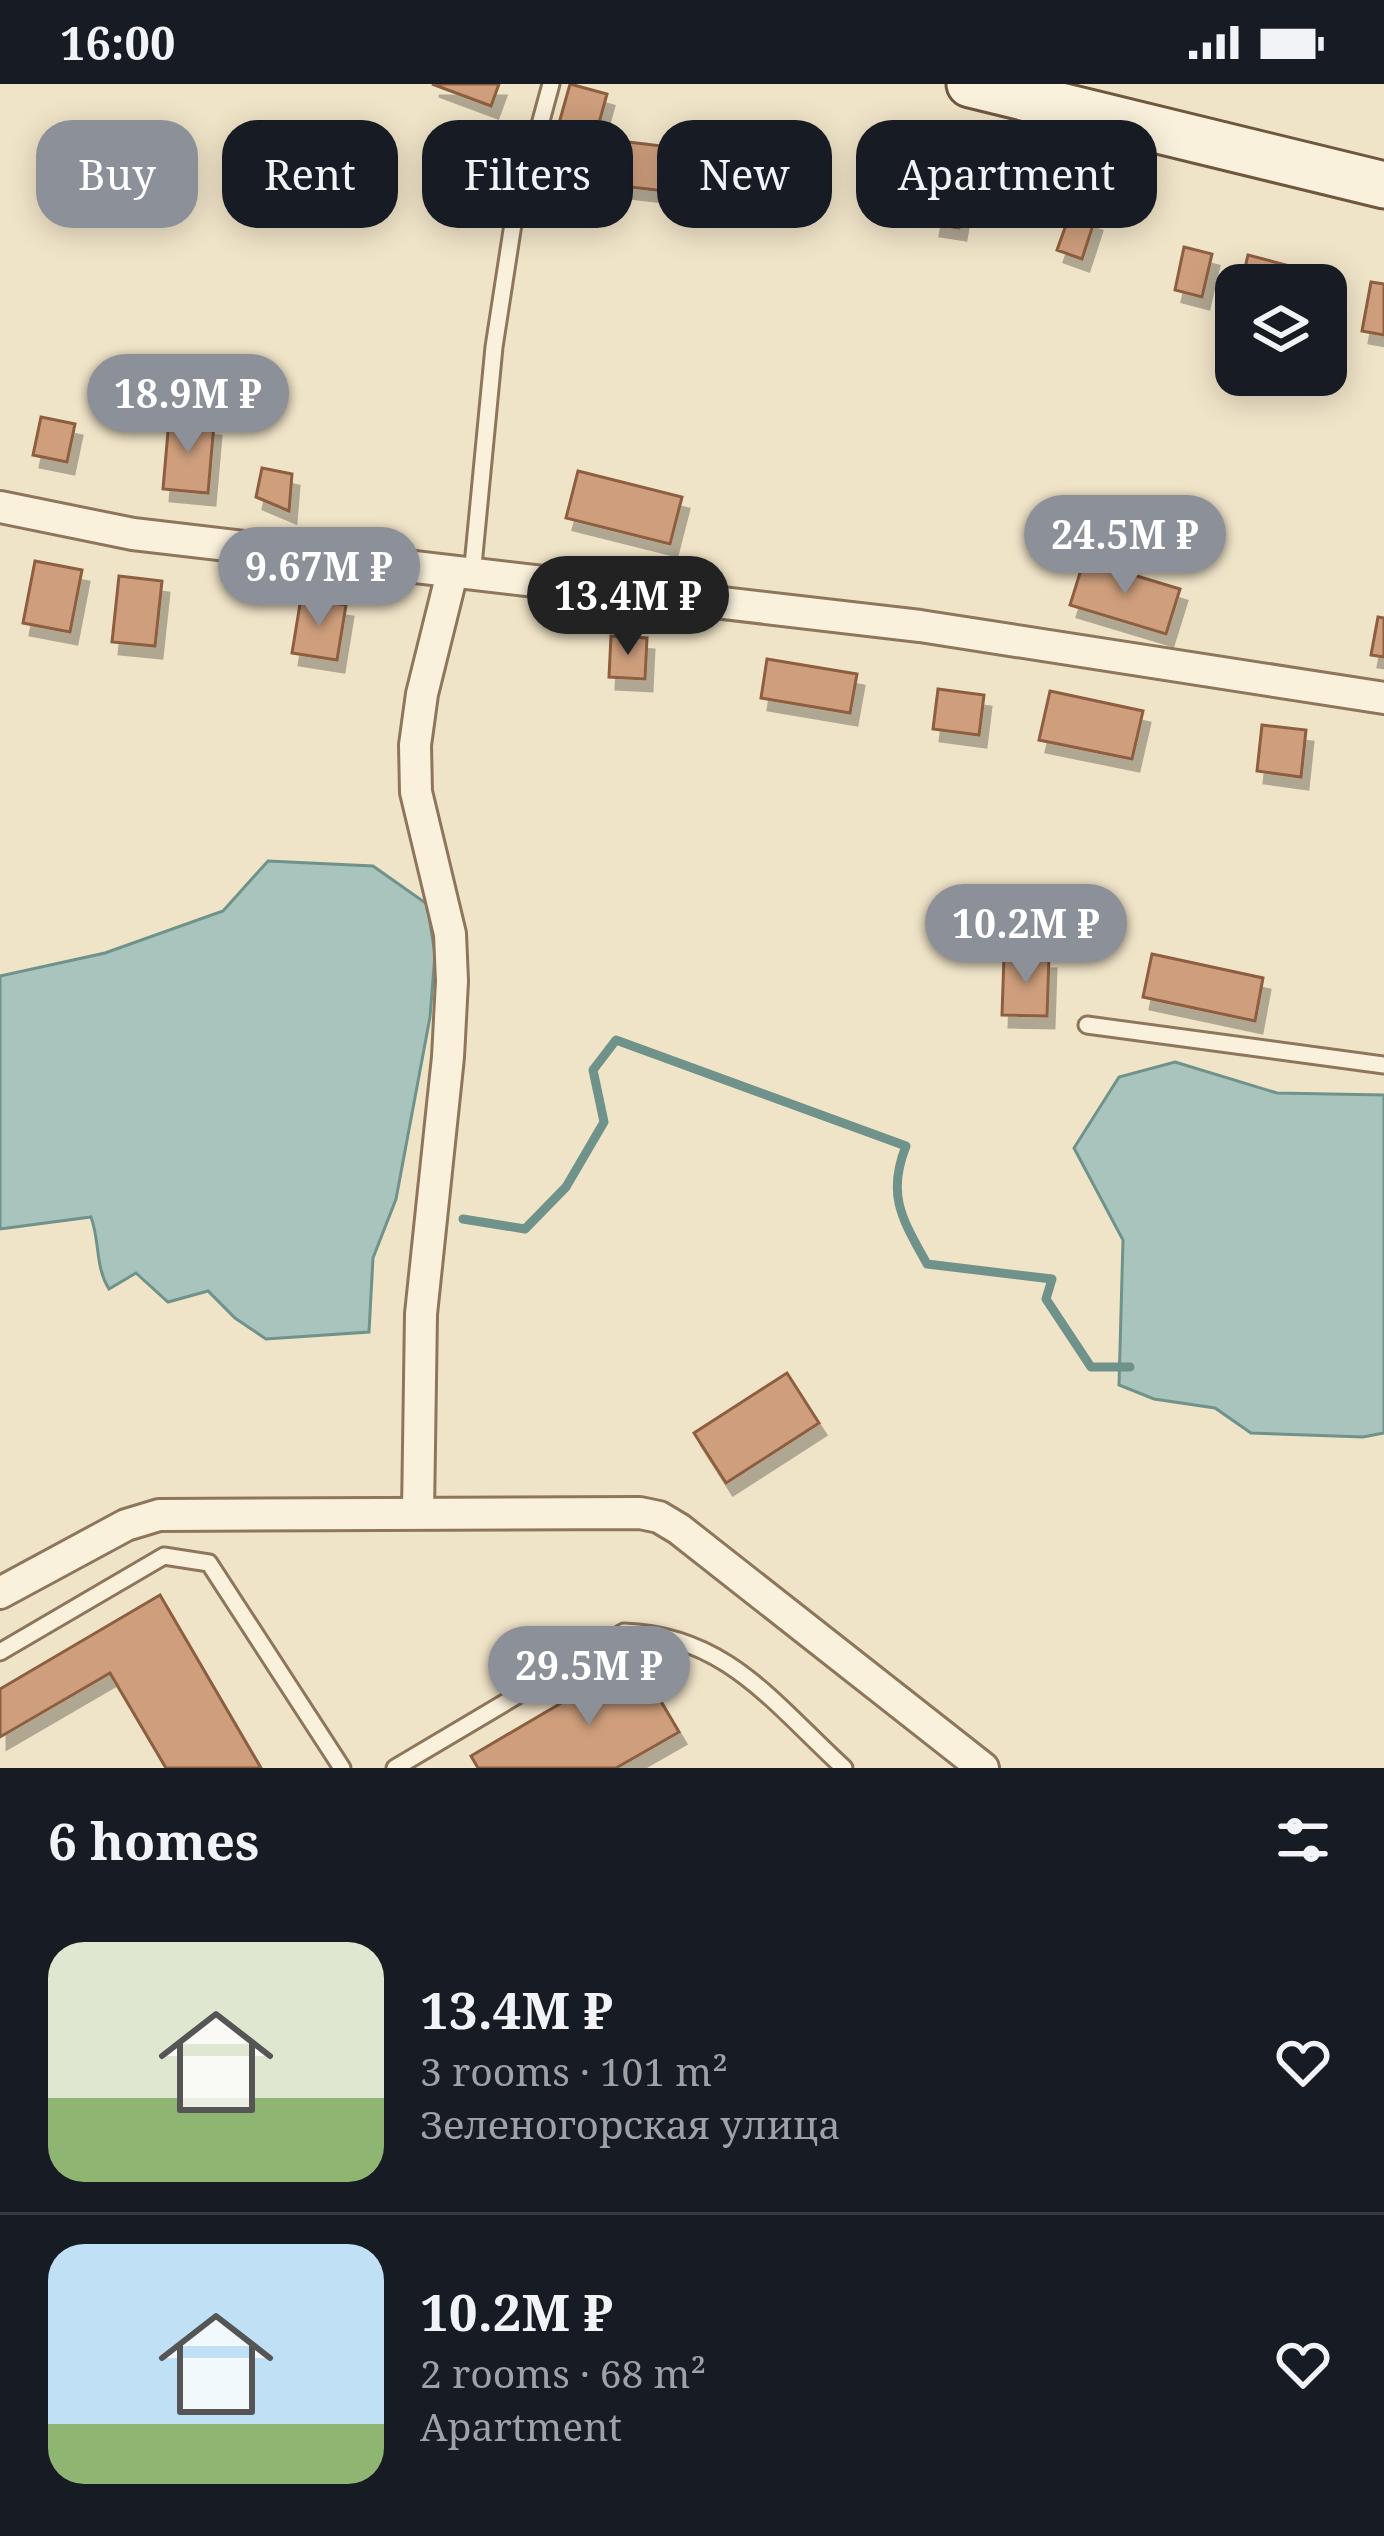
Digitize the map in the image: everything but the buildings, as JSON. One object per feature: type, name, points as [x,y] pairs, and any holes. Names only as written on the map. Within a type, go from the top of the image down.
[{"type":"street","points":[[970,84],[1384,185]]},
{"type":"street","points":[[0,507],[134,534],[920,626],[1384,698]]},
{"type":"street","points":[[418,1512],[421,1314],[452,981],[450,934],[416,793],[415,745],[422,694],[462,574]]},
{"type":"street","points":[[0,1593],[127,1525],[158,1515],[640,1513],[659,1517],[983,1768]]},
{"type":"lane","points":[[462,574],[513,224],[551,84]]},
{"type":"lane","points":[[1087,1025],[1384,1065]]},
{"type":"lane","points":[[0,1652],[164,1556],[209,1563],[342,1768]]},
{"type":"lane","points":[[395,1768],[624,1631],[687,1641],[727,1660],[844,1768]]},
{"type":"water","points":[[268,861],[373,866],[427,904],[435,954],[430,1017],[396,1199],[373,1258],[369,1332],[266,1339],[208,1291],[168,1302],[136,1273],[109,1289],[91,1217],[0,1229],[0,976],[105,953],[223,911]]},
{"type":"water","points":[[1175,1062],[1277,1093],[1384,1095],[1384,1433],[1363,1437],[1251,1433],[1215,1408],[1154,1399],[1119,1385],[1123,1240],[1074,1148],[1119,1077]]},
{"type":"waterway","points":[[463,1219],[525,1229],[566,1187],[604,1122],[593,1070],[616,1040],[906,1146],[897,1179],[900,1207],[927,1264],[1052,1279],[1046,1299],[1091,1367],[1130,1367]]}]
